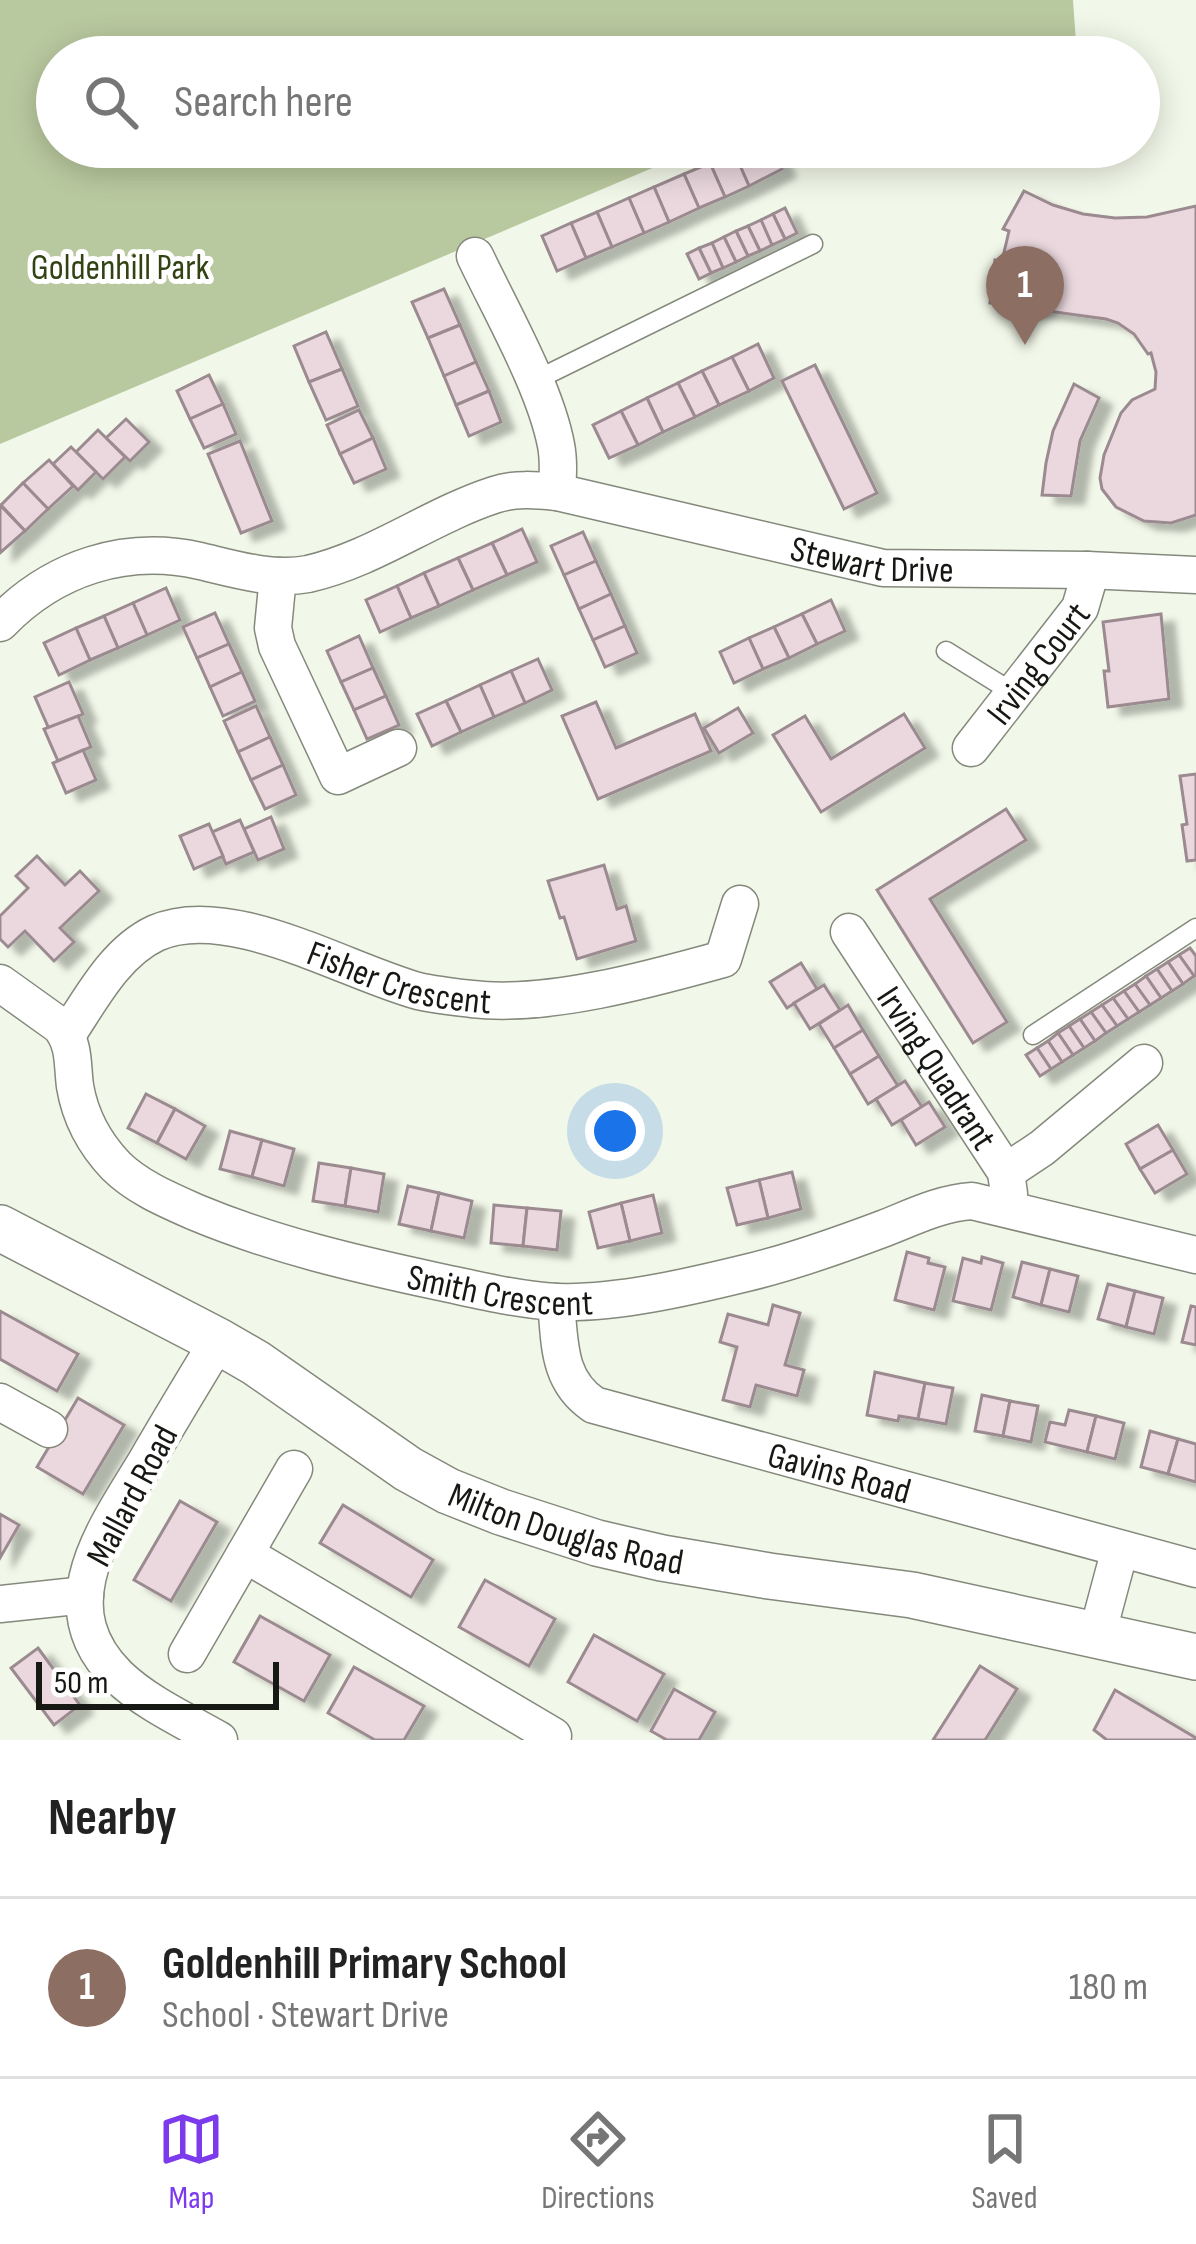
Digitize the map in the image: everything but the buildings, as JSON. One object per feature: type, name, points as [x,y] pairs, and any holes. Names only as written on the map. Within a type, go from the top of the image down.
[{"type":"street","points":[[475,256],[534,381],[556,443],[557,492]]},
{"type":"street","name":"Stewart Drive","points":[[0,622],[46,584],[113,558],[185,558],[278,576],[303,575],[336,566],[496,494],[527,489],[884,568],[1196,575]]},
{"type":"street","name":"Irving Court","points":[[971,748],[1080,608],[1087,570]]},
{"type":"street","points":[[278,576],[273,628],[277,646],[338,776],[398,748]]},
{"type":"street","name":"Fisher Crescent","points":[[67,1035],[116,963],[155,934],[195,924],[253,932],[419,991],[478,1000],[539,998],[642,982],[723,958],[740,904]]},
{"type":"street","name":"Irving Quadrant","points":[[849,932],[1016,1198]]},
{"type":"street","points":[[0,983],[67,1035]]},
{"type":"street","name":"Smith Crescent","points":[[67,1035],[81,1111],[117,1166],[140,1184],[169,1201],[256,1234],[358,1265],[472,1289],[556,1302],[684,1288],[820,1251],[956,1202],[1016,1198],[1196,1255]]},
{"type":"street","points":[[1016,1198],[1042,1148],[1144,1063]]},
{"type":"street","name":"Milton Douglas Road","points":[[0,1228],[256,1363],[428,1480],[551,1530],[662,1558],[912,1595],[1196,1657]]},
{"type":"street","name":"Gavins Road","points":[[556,1302],[568,1378],[594,1405],[1196,1569]]},
{"type":"street","name":"Mallard Road","points":[[218,1341],[90,1560],[85,1620],[97,1648],[118,1676],[219,1740]]},
{"type":"street","points":[[0,1402],[49,1429]]},
{"type":"street","points":[[187,1654],[294,1469]]},
{"type":"street","points":[[1096,1635],[1120,1549]]},
{"type":"street","points":[[245,1554],[553,1738]]},
{"type":"street","points":[[0,1604],[85,1595]]},
{"type":"lane","points":[[534,381],[813,244]]},
{"type":"lane","points":[[946,651],[1012,692]]},
{"type":"lane","points":[[1034,1035],[1196,928]]},
{"type":"green space","name":"Goldenhill Park","points":[[0,0],[1073,0],[1076,36],[36,36],[36,168],[652,168],[0,444]]},
{"type":"place","name":"Goldenhill Primary School","points":[[1025,345]]}]
